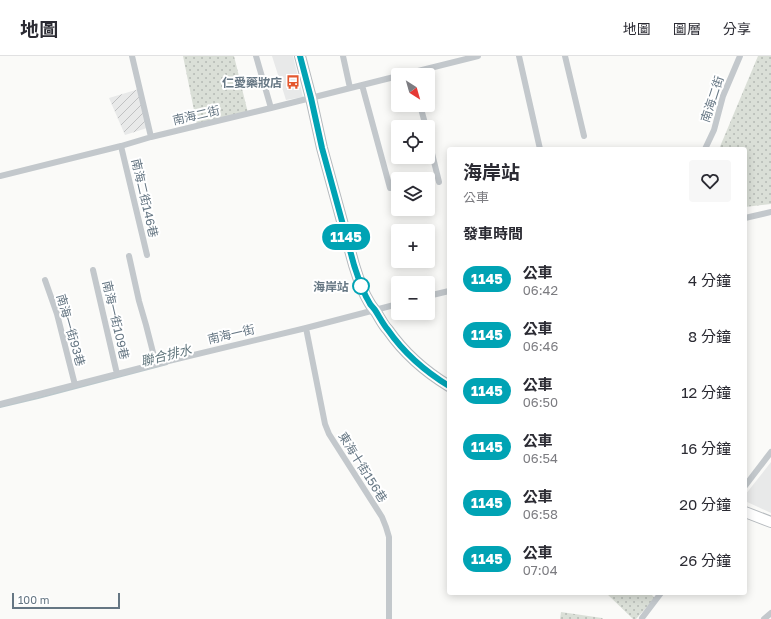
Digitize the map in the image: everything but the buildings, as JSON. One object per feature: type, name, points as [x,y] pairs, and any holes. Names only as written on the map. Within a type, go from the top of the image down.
[{"type":"main road","points":[[300,56],[322,148],[354,265],[363,290],[369,302],[397,342],[414,360],[438,380],[447,385]]},
{"type":"main road","points":[[747,513],[771,522]]},
{"type":"street","points":[[132,56],[151,137]]},
{"type":"street","points":[[256,56],[271,108]]},
{"type":"street","points":[[343,56],[350,88]]},
{"type":"street","points":[[430,68],[459,58],[478,56]]},
{"type":"street","points":[[519,56],[540,147]]},
{"type":"street","points":[[565,56],[584,136]]},
{"type":"street","name":"南海二街","points":[[706,147],[714,130],[723,96],[740,56]]},
{"type":"street","name":"南海二街","points":[[0,176],[391,78]]},
{"type":"street","points":[[362,85],[390,188]]},
{"type":"street","name":"南海二街146巷","points":[[122,146],[147,255]]},
{"type":"street","points":[[435,164],[439,182]]},
{"type":"street","points":[[747,218],[771,212]]},
{"type":"street","points":[[129,256],[139,301],[156,364]]},
{"type":"street","name":"南海一街109巷","points":[[93,270],[117,374]]},
{"type":"street","name":"南海一街93巷","points":[[45,280],[57,314],[76,385]]},
{"type":"street","points":[[435,294],[447,291]]},
{"type":"street","name":"南海一街","points":[[0,404],[156,364],[376,312],[391,307]]},
{"type":"street","name":"東海十街156巷","points":[[306,328],[325,424],[329,434],[382,517],[389,537],[389,619]]},
{"type":"street","points":[[747,483],[771,452]]},
{"type":"street","points":[[642,618],[659,595]]},
{"type":"street","points":[[764,619],[771,612]]},
{"type":"shaded area","points":[[183,56],[234,56],[248,113],[197,125]]},
{"type":"shaded area","points":[[272,56],[293,56],[303,97],[286,100]]},
{"type":"shaded area","points":[[758,56],[771,56],[771,204],[747,207],[747,147],[720,147]]},
{"type":"shaded area","points":[[139,89],[147,128],[125,135],[109,98]]},
{"type":"shaded area","points":[[771,462],[771,513],[747,502],[747,492]]},
{"type":"shaded area","points":[[608,595],[652,595],[655,598],[636,619],[633,619]]},
{"type":"shaded area","points":[[561,612],[602,618],[603,619],[560,619]]},
{"type":"waterway","name":"聯合排水","points":[[0,407],[167,364]]},
{"type":"bus line","name":"1145","points":[[300,56],[322,148],[360,284],[369,302],[397,342],[414,360],[438,380],[447,385]]},
{"type":"place","name":"仁愛藥妝店","points":[[293,82]]},
{"type":"place","name":"海岸站","points":[[361,286]]}]
